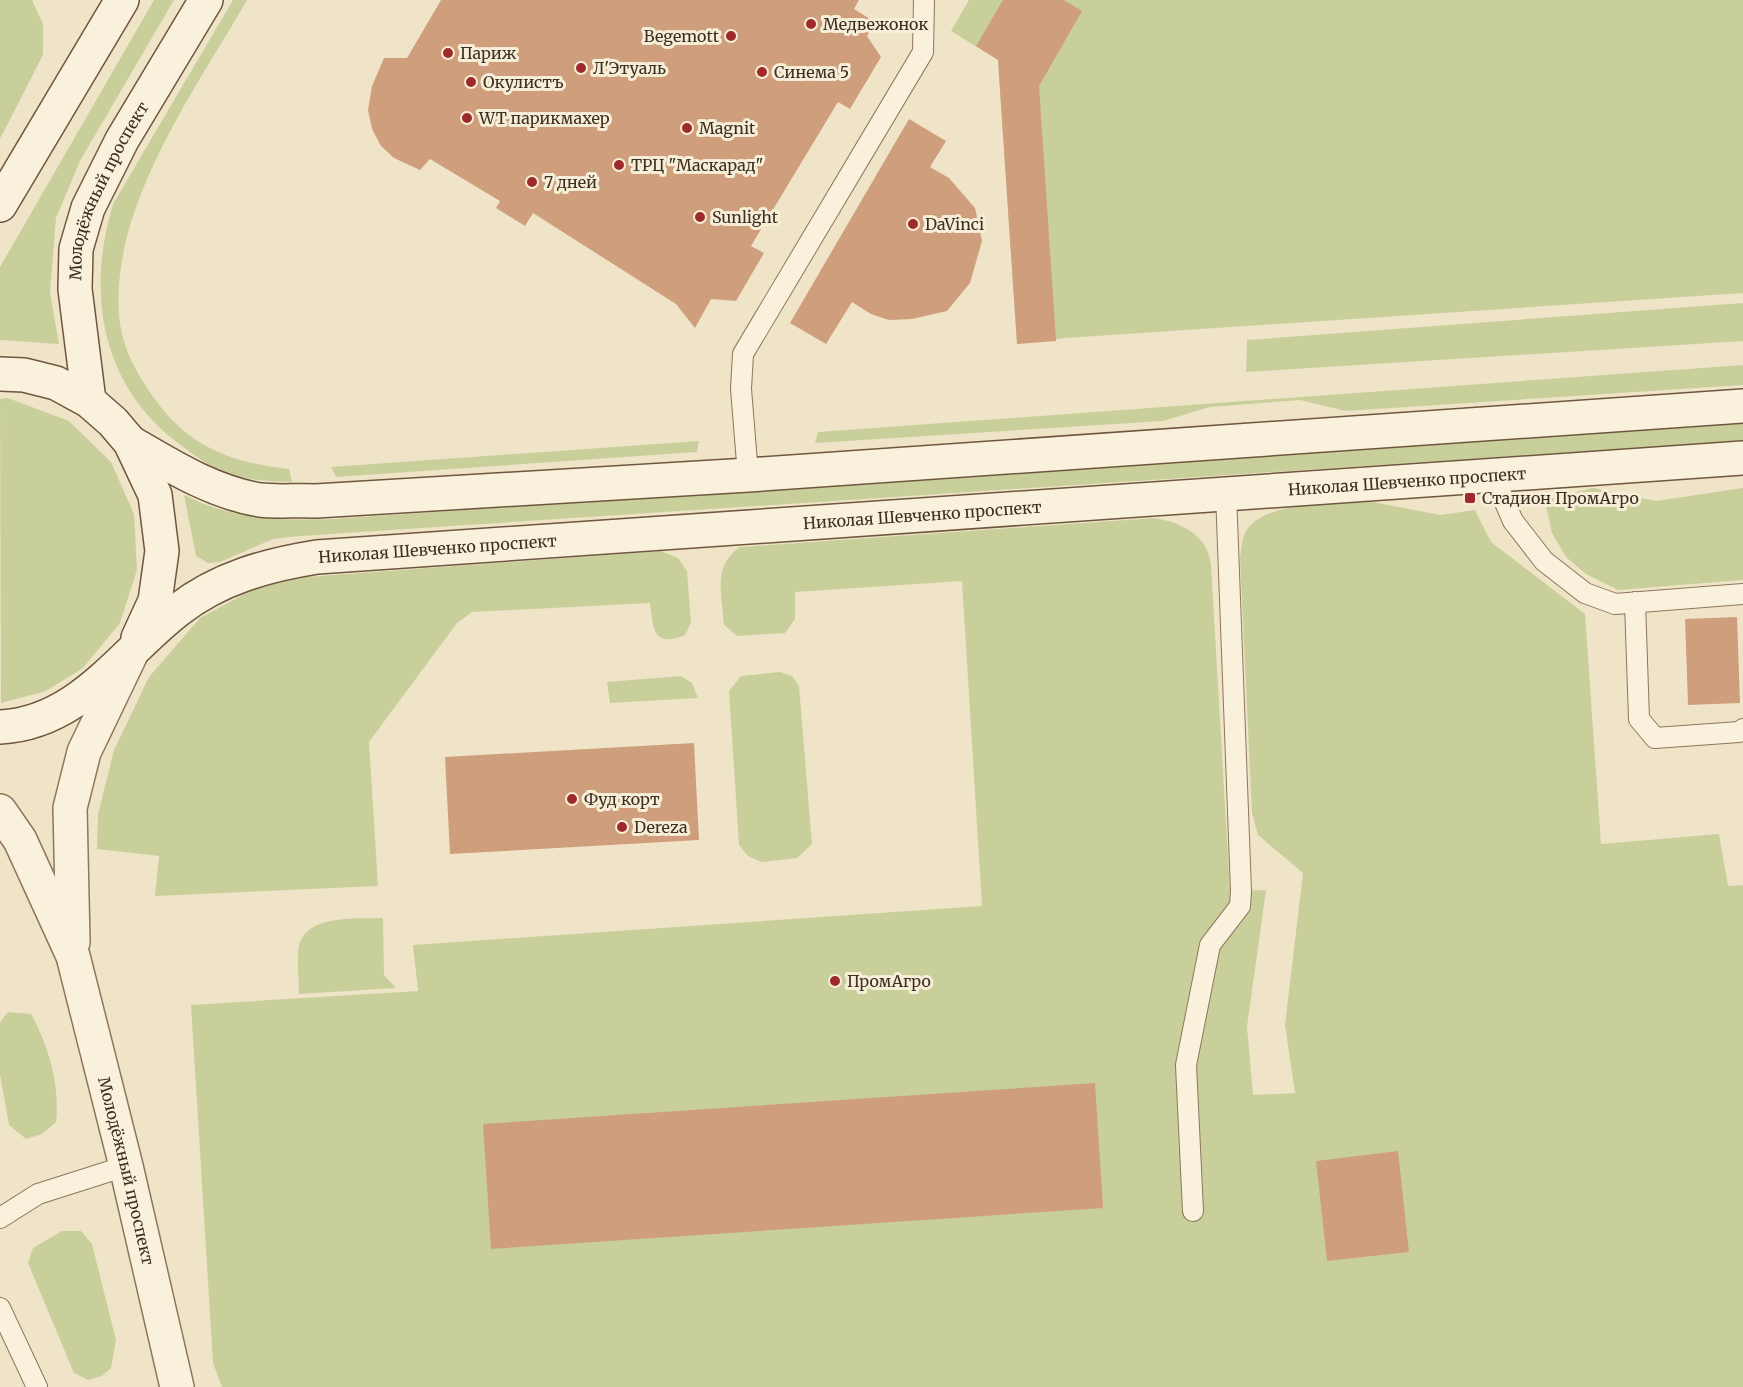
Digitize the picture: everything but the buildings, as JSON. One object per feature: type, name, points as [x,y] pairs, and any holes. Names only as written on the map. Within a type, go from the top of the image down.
[{"type":"main road","points":[[0,205],[122,0]]},
{"type":"main road","name":"Молодёжный проспект","points":[[89,400],[75,289],[76,249],[88,208],[122,140],[206,0]]},
{"type":"main road","name":"Молодёжный проспект","points":[[0,374],[24,375],[56,383],[89,400],[113,422],[130,442],[155,495],[162,551],[155,601],[84,752],[70,808],[73,956]]},
{"type":"main road","points":[[130,442],[181,471],[221,490],[262,500],[316,501],[748,475],[1743,406]]},
{"type":"main road","name":"Николая Шевченко проспект","points":[[131,654],[178,609],[225,581],[272,564],[317,557],[1743,458]]},
{"type":"main road","name":"Молодёжный проспект","points":[[0,727],[16,726],[59,712],[97,686],[131,654]]},
{"type":"main road","name":"Молодёжный проспект","points":[[0,811],[20,840],[73,956],[126,1166],[177,1387]]},
{"type":"lane","points":[[748,475],[741,389],[742,354],[923,52],[924,0]]},
{"type":"lane","points":[[1494,475],[1513,521],[1544,561],[1585,593],[1615,604],[1743,594]]},
{"type":"lane","points":[[1193,1211],[1186,1065],[1210,945],[1240,906],[1241,891],[1226,493]]},
{"type":"lane","points":[[1635,602],[1639,719],[1655,738],[1739,732],[1743,729]]},
{"type":"lane","points":[[0,1218],[39,1194],[126,1166]]},
{"type":"lane","points":[[0,1308],[37,1387]]},
{"type":"green space","points":[[0,0],[32,0],[43,24],[43,55],[0,139]]},
{"type":"green space","points":[[154,0],[174,0],[80,161],[56,218],[50,292],[59,344],[0,340],[0,267]]},
{"type":"green space","points":[[233,0],[247,0],[180,114],[158,155],[140,197],[126,239],[119,282],[120,324],[128,353],[142,381],[167,415],[182,429],[213,449],[230,456],[248,462],[289,469],[292,482],[248,478],[218,470],[184,448],[152,420],[132,394],[116,365],[106,335],[101,303],[101,271],[105,237],[113,204]]},
{"type":"green space","points":[[969,0],[1743,0],[1743,293],[1066,338],[1017,344],[998,60],[951,31]]},
{"type":"green space","points":[[1743,303],[1743,341],[1246,372],[1247,340]]},
{"type":"green space","points":[[1743,365],[1743,385],[1346,411],[1300,400],[1210,407],[1163,421],[815,443],[818,432]]},
{"type":"green space","points":[[8,398],[69,421],[111,462],[134,514],[137,570],[120,623],[83,668],[46,691],[1,703],[0,399]]},
{"type":"green space","points":[[1743,423],[1743,441],[301,536],[273,539],[220,562],[208,563],[196,556],[184,495],[222,510],[257,517],[333,519]]},
{"type":"green space","points":[[699,441],[697,452],[336,477],[331,467]]},
{"type":"green space","points":[[1593,488],[1656,501],[1743,488],[1743,580],[1618,590],[1586,574],[1566,557],[1552,533],[1545,500]]},
{"type":"green space","name":"ПромАгро","points":[[1373,502],[1440,515],[1475,510],[1491,542],[1585,614],[1601,844],[1719,834],[1728,886],[1743,885],[1743,1387],[222,1387],[213,1363],[191,1005],[418,991],[413,945],[982,906],[962,581],[795,592],[795,619],[785,633],[737,636],[724,625],[721,582],[725,563],[740,547],[1155,518],[1184,527],[1199,538],[1209,555],[1211,565],[1230,891],[1266,890],[1247,1027],[1253,1095],[1295,1093],[1285,1025],[1303,873],[1258,835],[1252,813],[1240,558],[1246,531],[1255,521],[1269,514],[1304,506]]},
{"type":"green space","points":[[661,551],[678,558],[687,571],[691,623],[685,635],[674,639],[660,637],[656,633],[650,603],[472,612],[457,623],[369,742],[378,886],[155,896],[159,856],[97,849],[98,814],[114,750],[149,677],[200,618],[257,587],[306,577]]},
{"type":"green space","points":[[780,672],[792,676],[799,686],[812,844],[797,858],[761,862],[748,856],[739,845],[729,691],[741,676]]},
{"type":"green space","points":[[681,676],[692,683],[698,698],[610,703],[607,682]]},
{"type":"green space","points":[[383,918],[384,975],[396,988],[299,994],[299,947],[306,933],[325,922]]},
{"type":"green space","points":[[8,1012],[31,1014],[43,1039],[55,1080],[56,1122],[42,1134],[26,1139],[9,1125],[0,1074],[0,1022]]},
{"type":"green space","points":[[62,1231],[81,1231],[92,1244],[116,1340],[111,1368],[102,1376],[88,1380],[74,1373],[28,1263],[33,1248]]},
{"type":"place","name":"Медвежонок","points":[[811,24]]},
{"type":"place","name":"Begemott","points":[[731,36]]},
{"type":"place","name":"Париж","points":[[448,53]]},
{"type":"place","name":"Л'Этуаль","points":[[581,68]]},
{"type":"place","name":"Синема 5","points":[[762,72]]},
{"type":"place","name":"Окулистъ","points":[[471,82]]},
{"type":"place","name":"WT парикмахер","points":[[467,118]]},
{"type":"place","name":"Magnit","points":[[687,128]]},
{"type":"place","name":"ТРЦ \"Маскарад\"","points":[[619,165]]},
{"type":"place","name":"7 дней","points":[[532,182]]},
{"type":"place","name":"Sunlight","points":[[700,217]]},
{"type":"place","name":"DaVinci","points":[[913,224]]},
{"type":"place","name":"Стадион ПромАгро","points":[[1470,498]]},
{"type":"place","name":"Фуд корт","points":[[572,799]]},
{"type":"place","name":"Dereza","points":[[622,827]]},
{"type":"place","name":"ПромАгро","points":[[835,981]]}]
